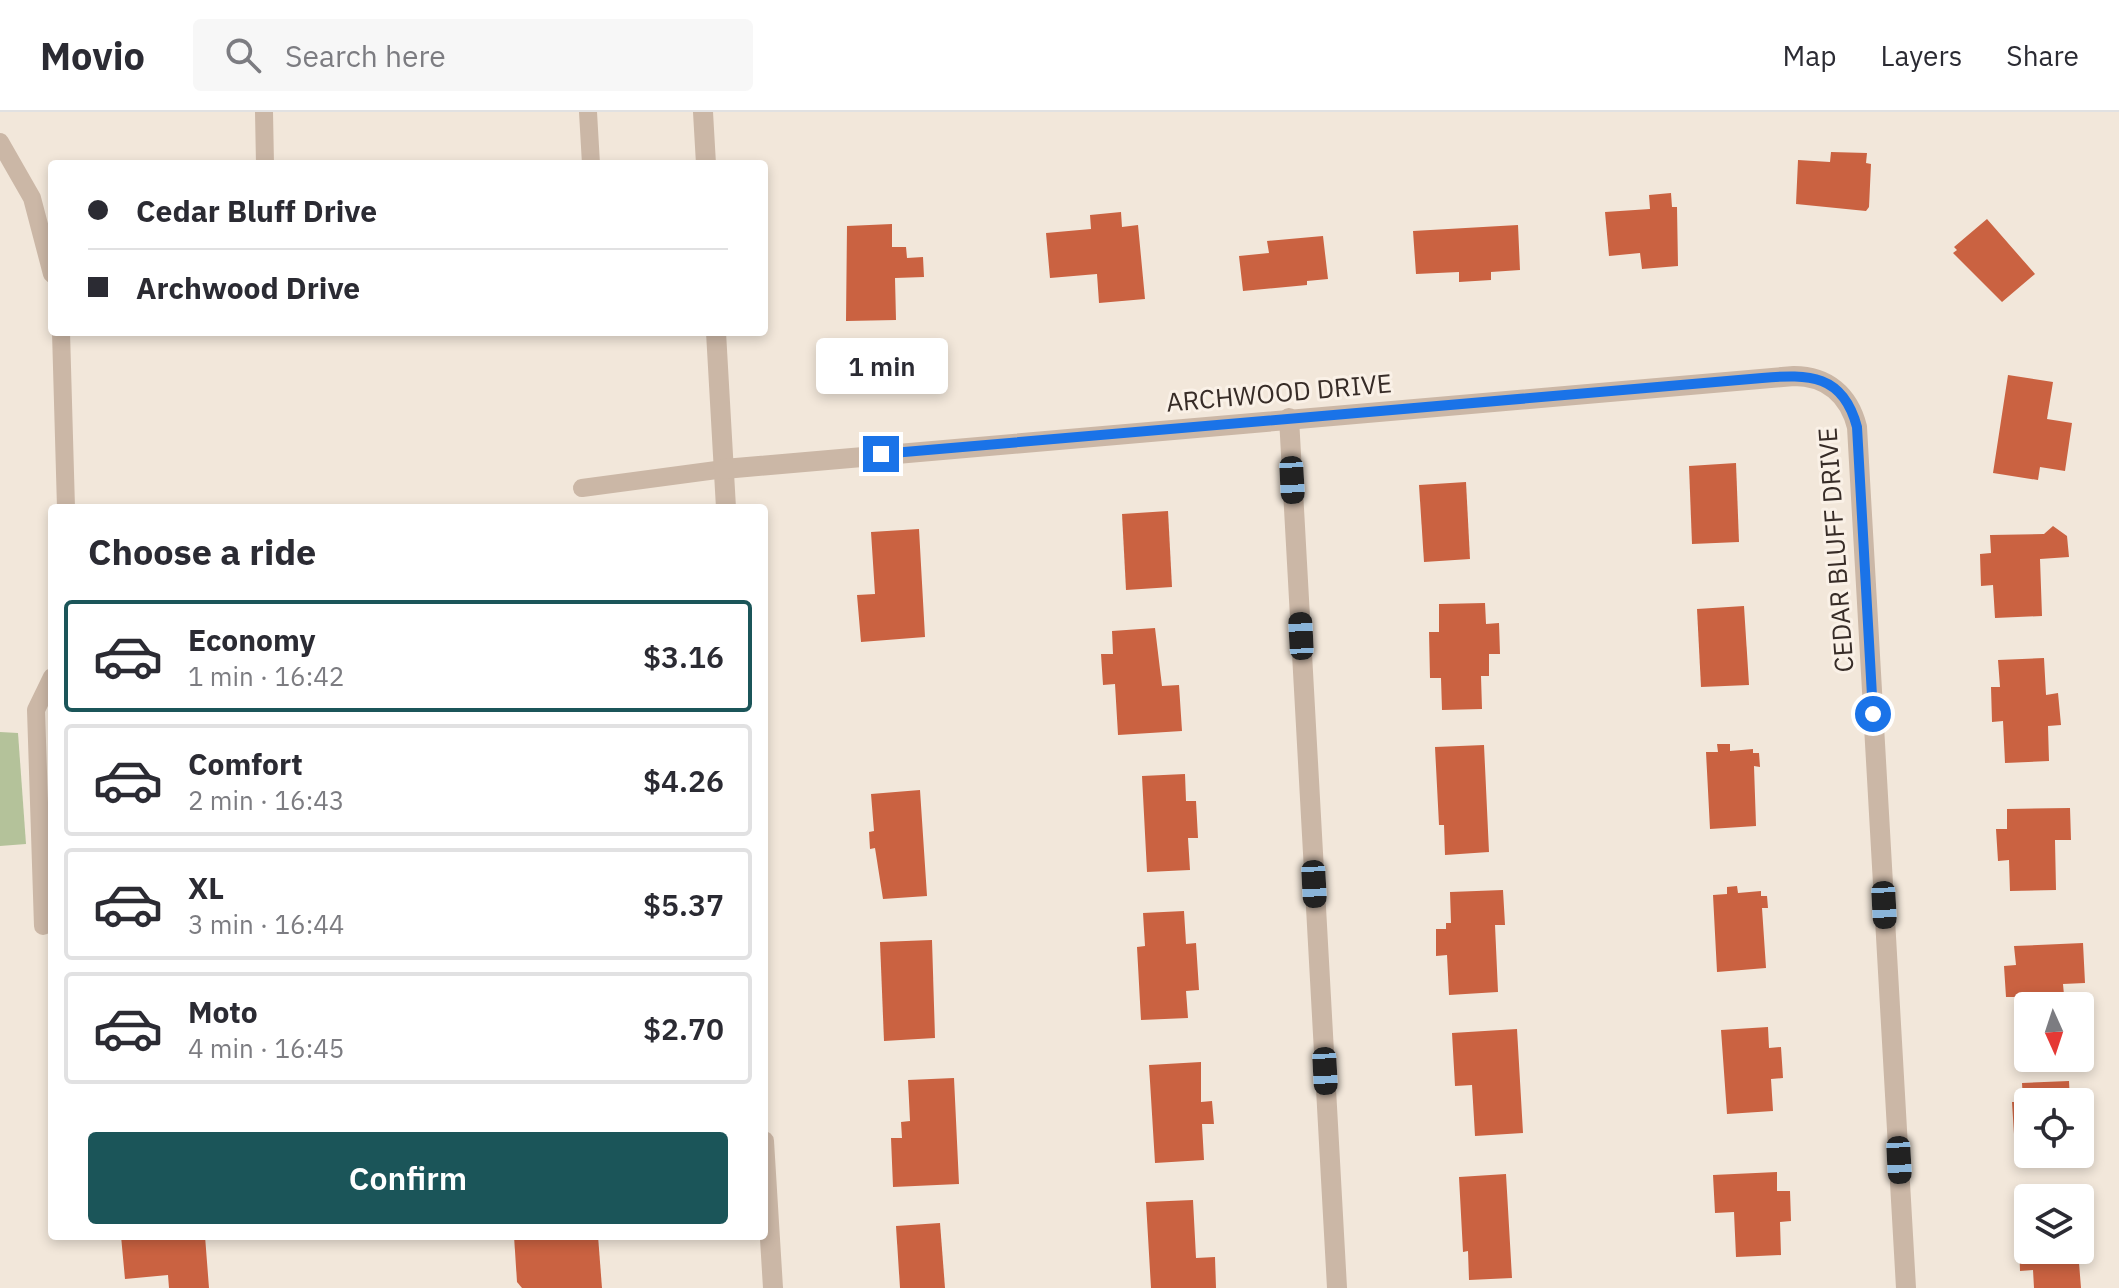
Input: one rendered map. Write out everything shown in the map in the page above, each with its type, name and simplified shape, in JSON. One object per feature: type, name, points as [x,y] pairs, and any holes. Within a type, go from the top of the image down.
[{"type":"street","points":[[703,112],[706,160]]},
{"type":"street","points":[[716,336],[726,504]]},
{"type":"street","name":"ARCHWOOD DRIVE","points":[[724,469],[1794,376],[1816,377],[1835,389]]},
{"type":"street","name":"CEDAR BLUFF DRIVE","points":[[1835,389],[1852,410],[1857,427],[1906,1288]]},
{"type":"street","points":[[1289,418],[1337,1288]]},
{"type":"street","points":[[768,1206],[773,1288]]},
{"type":"lane","points":[[264,112],[265,160]]},
{"type":"lane","points":[[588,112],[591,160]]},
{"type":"lane","points":[[0,142],[32,198],[48,259]]},
{"type":"lane","points":[[61,336],[66,504]]},
{"type":"lane","points":[[582,488],[724,469]]},
{"type":"lane","points":[[43,926],[36,710],[48,685]]},
{"type":"green space","points":[[0,732],[18,733],[26,844],[0,846]]},
{"type":"building","points":[[1831,152],[1867,153],[1866,163],[1871,164],[1869,207],[1866,211],[1796,204],[1798,160],[1830,162]]},
{"type":"building","points":[[1671,193],[1672,207],[1677,207],[1678,266],[1642,269],[1640,253],[1609,256],[1605,212],[1650,209],[1649,195]]},
{"type":"building","points":[[1121,212],[1122,227],[1138,225],[1145,299],[1099,303],[1097,274],[1050,278],[1046,233],[1091,229],[1090,215]]},
{"type":"building","points":[[1987,219],[2035,274],[2002,302],[1953,253],[1957,250],[1954,247]]},
{"type":"building","points":[[892,224],[892,247],[906,247],[907,258],[923,257],[924,277],[895,278],[896,320],[846,321],[847,226]]},
{"type":"building","points":[[1518,225],[1520,270],[1491,272],[1491,280],[1459,282],[1459,272],[1416,274],[1413,231]]},
{"type":"building","points":[[1323,236],[1328,279],[1307,281],[1307,285],[1243,291],[1239,256],[1269,253],[1267,241]]},
{"type":"building","points":[[2008,375],[2053,382],[2047,419],[2072,423],[2065,471],[2040,467],[2038,480],[1993,473]]},
{"type":"building","points":[[1736,463],[1739,542],[1692,544],[1689,466]]},
{"type":"building","points":[[1466,482],[1470,559],[1424,562],[1419,485]]},
{"type":"building","points":[[1168,511],[1172,587],[1126,590],[1122,514]]},
{"type":"building","points":[[2053,526],[2067,536],[2069,557],[2040,559],[2042,616],[1995,618],[1993,585],[1981,586],[1980,554],[1991,553],[1990,535],[2044,534]]},
{"type":"building","points":[[919,529],[925,637],[861,642],[857,595],[875,594],[871,532]]},
{"type":"building","points":[[1485,603],[1486,624],[1499,623],[1500,654],[1489,654],[1489,676],[1481,676],[1482,709],[1442,710],[1441,678],[1430,678],[1429,632],[1439,632],[1439,604]]},
{"type":"building","points":[[1744,606],[1749,685],[1701,687],[1697,609]]},
{"type":"building","points":[[1155,628],[1162,686],[1179,685],[1182,731],[1118,735],[1115,684],[1103,685],[1101,654],[1113,654],[1112,631]]},
{"type":"building","points":[[2044,658],[2046,695],[2058,693],[2061,725],[2048,726],[2049,761],[2005,763],[2003,721],[1992,722],[1991,687],[2000,687],[1998,660]]},
{"type":"building","points":[[1717,744],[1730,744],[1730,751],[1753,749],[1753,753],[1759,753],[1760,767],[1754,766],[1756,826],[1710,829],[1706,752],[1718,752]]},
{"type":"building","points":[[1484,745],[1489,852],[1445,855],[1444,825],[1439,825],[1435,747]]},
{"type":"building","points":[[1185,774],[1186,801],[1196,801],[1198,838],[1188,838],[1190,870],[1147,872],[1142,776]]},
{"type":"building","points":[[920,790],[927,896],[883,899],[875,848],[870,849],[869,832],[874,831],[871,794]]},
{"type":"building","points":[[2070,808],[2071,840],[2055,840],[2056,890],[2010,891],[2009,860],[1998,861],[1996,829],[2007,829],[2007,809]]},
{"type":"building","points":[[1737,886],[1738,893],[1761,891],[1761,896],[1767,896],[1768,908],[1762,908],[1766,968],[1717,972],[1713,895],[1727,894],[1727,887]]},
{"type":"building","points":[[1503,890],[1505,925],[1495,925],[1498,992],[1449,995],[1447,955],[1436,956],[1436,929],[1446,929],[1446,923],[1451,923],[1450,892]]},
{"type":"building","points":[[1184,911],[1186,944],[1196,943],[1199,990],[1186,991],[1188,1018],[1141,1020],[1137,947],[1145,946],[1143,913]]},
{"type":"building","points":[[932,940],[935,1038],[884,1041],[880,942]]},
{"type":"building","points":[[2083,943],[2085,983],[2063,984],[2064,992],[2014,992],[2014,997],[2006,997],[2004,966],[2016,965],[2014,946]]},
{"type":"building","points":[[1768,1027],[1769,1048],[1781,1047],[1783,1078],[1771,1079],[1773,1111],[1727,1114],[1721,1030]]},
{"type":"building","points":[[1517,1029],[1523,1133],[1475,1136],[1472,1085],[1455,1086],[1452,1033]]},
{"type":"building","points":[[1201,1062],[1201,1102],[1212,1101],[1214,1124],[1202,1124],[1204,1160],[1155,1163],[1149,1065]]},
{"type":"building","points":[[954,1078],[959,1184],[893,1187],[891,1138],[902,1138],[901,1122],[910,1121],[908,1080]]},
{"type":"building","points":[[2069,1081],[2069,1088],[2022,1088],[2022,1083]]},
{"type":"building","points":[[1777,1172],[1777,1191],[1790,1191],[1791,1221],[1780,1222],[1781,1255],[1736,1257],[1734,1212],[1715,1213],[1713,1175]]},
{"type":"building","points":[[1506,1174],[1512,1278],[1469,1280],[1468,1251],[1463,1252],[1459,1177]]},
{"type":"building","points":[[1193,1200],[1196,1258],[1215,1257],[1216,1288],[1151,1288],[1146,1202]]},
{"type":"building","points":[[940,1223],[945,1288],[900,1288],[896,1226]]},
{"type":"building","points":[[121,1240],[205,1240],[209,1288],[169,1288],[168,1275],[125,1279]]},
{"type":"building","points":[[514,1240],[598,1240],[602,1288],[522,1288],[517,1282]]},
{"type":"building","points":[[2020,1264],[2079,1264],[2081,1288],[2034,1288],[2033,1270],[2020,1271]]},
{"type":"route","points":[[881,454],[1762,378],[1816,377],[1845,398],[1857,427],[1873,714]]}]
